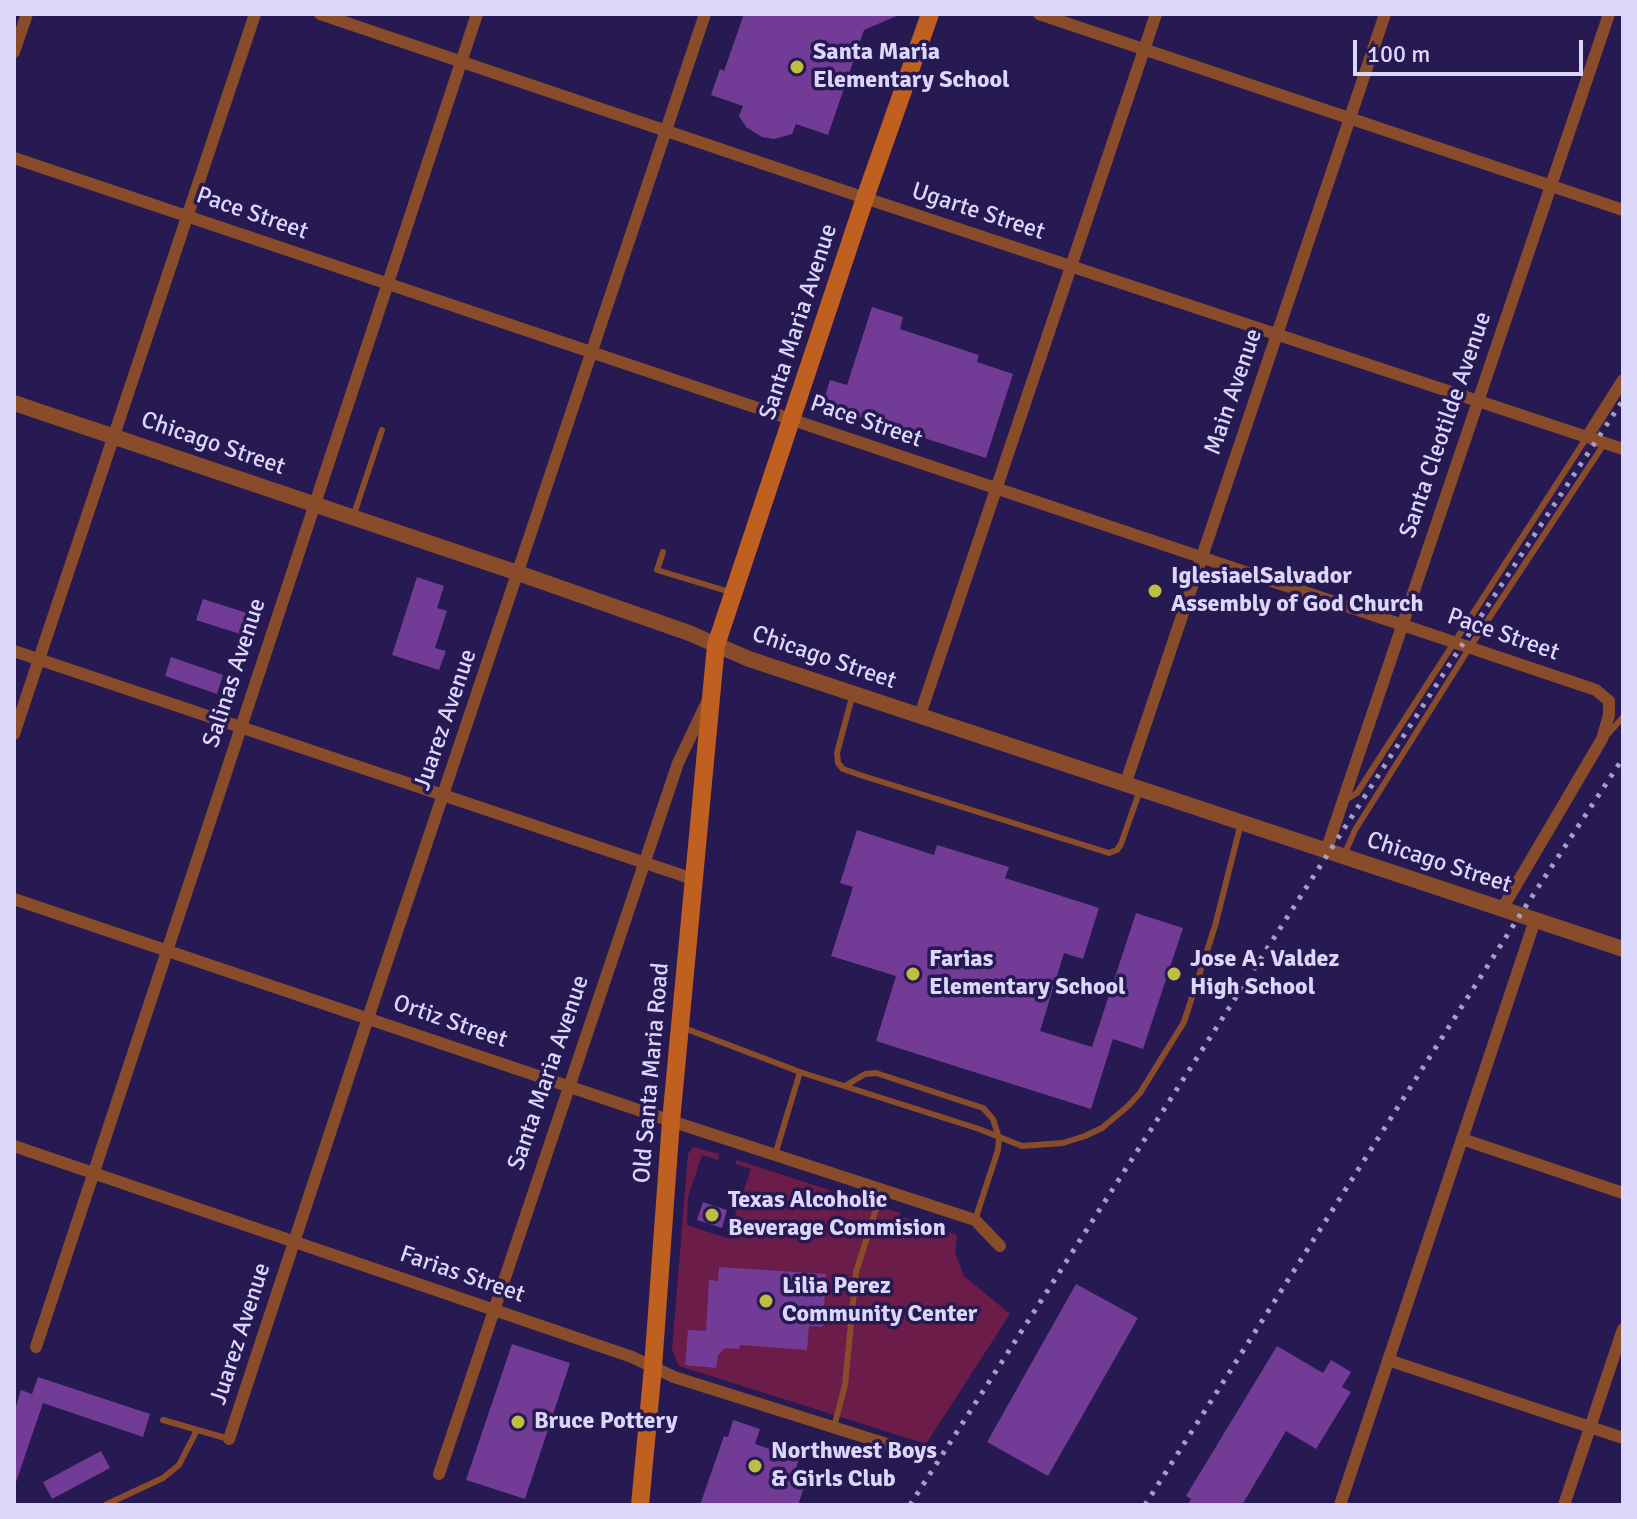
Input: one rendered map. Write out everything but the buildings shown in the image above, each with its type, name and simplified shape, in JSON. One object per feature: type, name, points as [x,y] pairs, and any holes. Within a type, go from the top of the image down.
[{"type":"main road","name":"Santa Maria Avenue","points":[[716,645],[865,198],[930,14]]},
{"type":"main road","name":"Old Santa Maria Road","points":[[640,1505],[679,1027],[716,645]]},
{"type":"street","points":[[14,52],[27,14]]},
{"type":"street","points":[[14,734],[255,14]]},
{"type":"street","name":"Ugarte Street","points":[[320,14],[1623,449]]},
{"type":"street","name":"Salinas Avenue","points":[[36,1347],[477,14]]},
{"type":"street","name":"Juarez Avenue","points":[[229,1439],[705,14]]},
{"type":"street","points":[[1039,14],[1623,210]]},
{"type":"street","points":[[920,715],[1156,14]]},
{"type":"street","name":"Main Avenue","points":[[1133,787],[1202,557],[1385,14]]},
{"type":"street","name":"Santa Cleotilde Avenue","points":[[1326,851],[1609,14]]},
{"type":"street","name":"Pace Street","points":[[14,158],[1596,690],[1609,701],[1609,715],[1602,739]]},
{"type":"street","points":[[1587,437],[1623,380]]},
{"type":"street","name":"Chicago Street","points":[[14,403],[518,573],[749,659],[1623,949]]},
{"type":"street","points":[[14,651],[693,879]]},
{"type":"street","name":"Santa Maria Avenue","points":[[439,1474],[678,763],[712,692]]},
{"type":"street","points":[[1502,909],[1602,739]]},
{"type":"street","name":"Ortiz Street","points":[[14,899],[671,1121],[975,1220],[1000,1246]]},
{"type":"street","points":[[1340,1505],[1535,920]]},
{"type":"street","points":[[1462,1139],[1623,1193]]},
{"type":"street","name":"Farias Street","points":[[14,1146],[495,1309],[632,1357],[674,1377],[896,1447]]},
{"type":"street","points":[[1564,1505],[1623,1329]]},
{"type":"street","points":[[1388,1360],[1623,1438]]},
{"type":"lane","points":[[353,517],[382,430]]},
{"type":"lane","points":[[1342,804],[1357,793],[1587,437]]},
{"type":"lane","points":[[1343,856],[1355,830],[1470,647],[1604,443]]},
{"type":"lane","points":[[663,552],[657,570],[734,593]]},
{"type":"lane","points":[[853,694],[837,753],[838,763],[843,769],[860,775],[1109,853],[1121,844],[1133,787]]},
{"type":"lane","points":[[1602,739],[1623,717]]},
{"type":"lane","points":[[679,1027],[800,1072],[979,1129],[1022,1146],[1063,1143],[1102,1128],[1140,1093],[1184,1022],[1215,926],[1241,823]]},
{"type":"lane","points":[[775,1155],[800,1072]]},
{"type":"lane","points":[[845,1086],[865,1074],[876,1073],[983,1108],[993,1119],[999,1138],[975,1220]]},
{"type":"lane","points":[[834,1427],[845,1385],[856,1272],[882,1190]]},
{"type":"lane","points":[[163,1420],[229,1439]]},
{"type":"lane","points":[[105,1505],[179,1465],[197,1430]]},
{"type":"shaded area","points":[[693,1147],[719,1154],[718,1160],[702,1155],[688,1197],[687,1225],[727,1238],[751,1169],[735,1164],[737,1160],[900,1213],[900,1216],[957,1235],[955,1252],[964,1276],[1010,1314],[926,1444],[679,1366],[672,1350],[688,1154]]},
{"type":"railway","points":[[910,1505],[1462,645],[1623,400]]},
{"type":"railway","points":[[1145,1505],[1623,758]]},
{"type":"place","name":"Santa Maria Elementary School","points":[[797,67]]},
{"type":"place","name":"IglesiaelSalvador Assembly of God Church","points":[[1155,591]]},
{"type":"place","name":"Farias Elementary School","points":[[913,974]]},
{"type":"place","name":"Jose A. Valdez High School","points":[[1174,974]]},
{"type":"place","name":"Texas Alcoholic Beverage Commision","points":[[712,1215]]},
{"type":"place","name":"Lilia Perez Community Center","points":[[766,1301]]},
{"type":"place","name":"Bruce Pottery","points":[[518,1422]]},
{"type":"place","name":"Northwest Boys & Girls Club","points":[[755,1466]]}]
